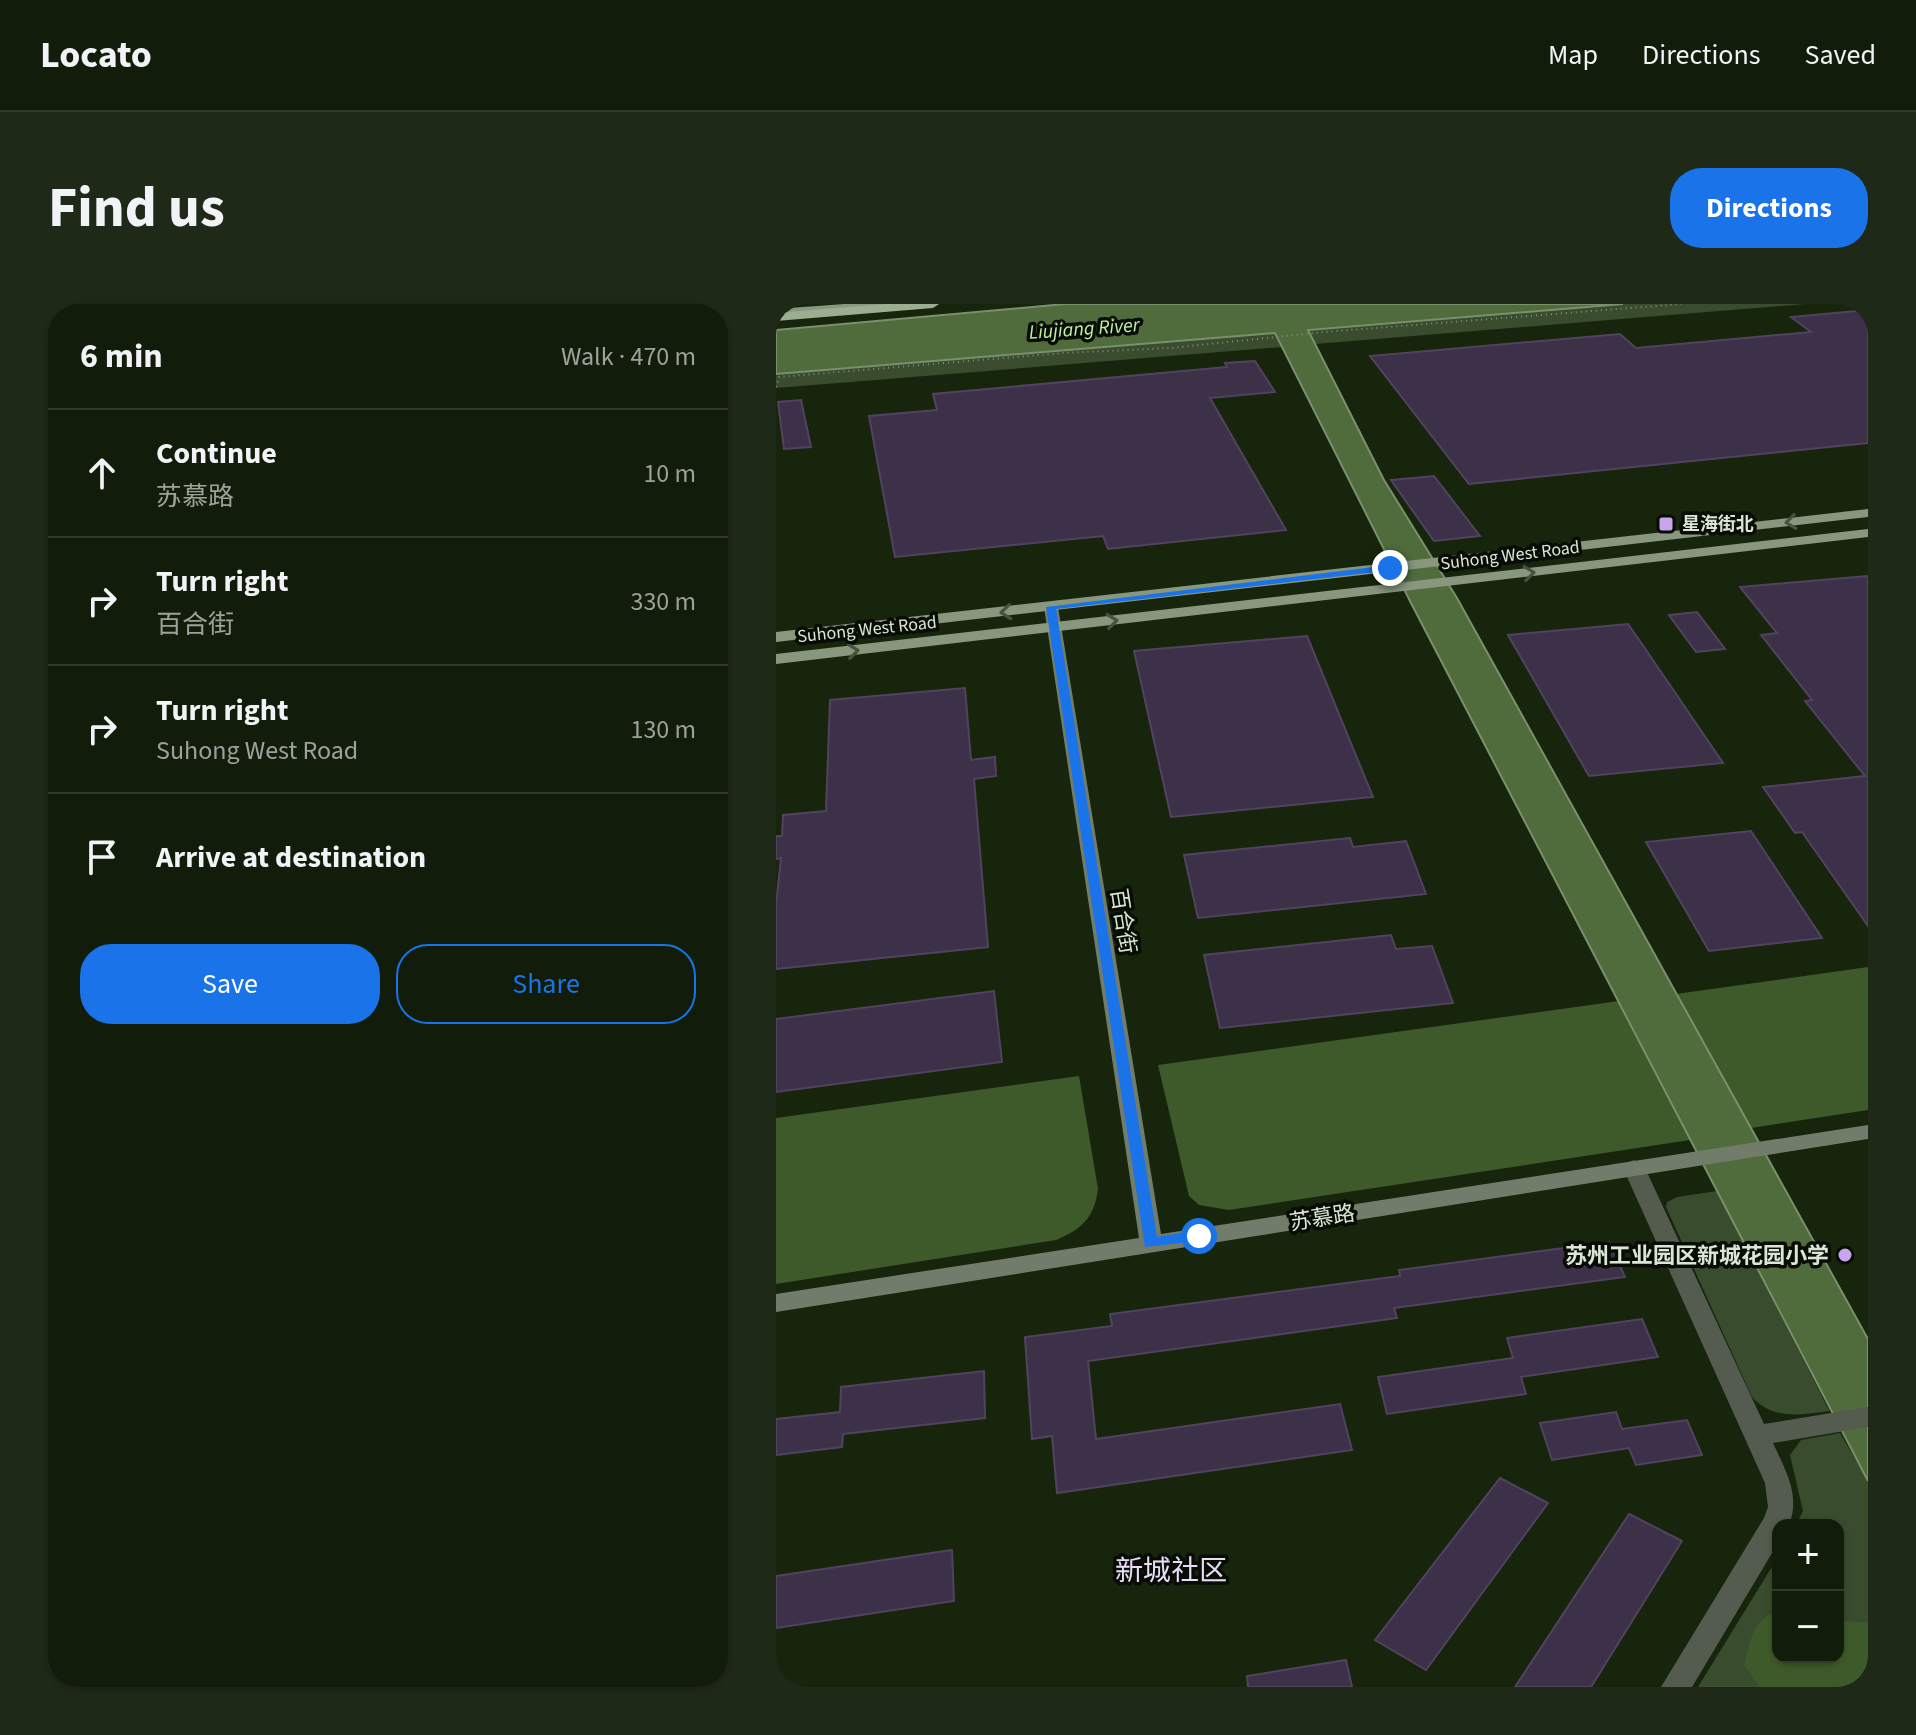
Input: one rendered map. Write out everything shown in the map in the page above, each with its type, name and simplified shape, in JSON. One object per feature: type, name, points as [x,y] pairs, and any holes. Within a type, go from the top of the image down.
[{"type":"highway","points":[[776,312],[829,304]]},
{"type":"highway","points":[[776,312],[933,304]]},
{"type":"main road","points":[[776,312],[890,304]]},
{"type":"main road","name":"Suhong West Road","points":[[776,637],[1868,513]]},
{"type":"main road","name":"Suhong West Road","points":[[776,659],[1868,533]]},
{"type":"street","name":"百合街","points":[[1051,607],[1151,1243]]},
{"type":"street","name":"苏慕路","points":[[776,1303],[1868,1132]]},
{"type":"street","points":[[1634,1168],[1757,1435],[1781,1497],[1777,1521],[1676,1687]]},
{"type":"street","points":[[1757,1435],[1868,1417]]},
{"type":"path","points":[[777,387],[779,377],[1063,353],[1170,348],[1324,332],[1681,304]]},
{"type":"shaded area","points":[[1623,304],[1805,304],[1315,344],[1308,330]]},
{"type":"shaded area","points":[[1275,332],[1282,347],[776,388],[776,374]]},
{"type":"shaded area","points":[[1868,967],[1868,1110],[1751,1128],[1676,994]]},
{"type":"shaded area","points":[[1619,1001],[1690,1140],[1229,1210],[1199,1205],[1189,1196],[1158,1065]]},
{"type":"shaded area","points":[[1079,1076],[1098,1189],[1090,1215],[1073,1231],[1056,1240],[776,1284],[776,1118]]},
{"type":"shaded area","points":[[1717,1191],[1829,1411],[1778,1413],[1752,1397],[1666,1207],[1667,1202],[1677,1197]]},
{"type":"shaded area","points":[[1840,1433],[1868,1481],[1868,1687],[1698,1687],[1772,1567],[1772,1663],[1844,1663],[1844,1519],[1799,1519],[1803,1511],[1790,1455],[1801,1440]]},
{"type":"shaded area","points":[[1770,1614],[1772,1663],[1844,1663],[1844,1621],[1868,1622],[1868,1687],[1760,1687],[1744,1665],[1758,1625]]},
{"type":"water","name":"Liujiang River","points":[[1065,304],[1623,304],[1308,330],[1384,480],[1457,598],[1868,1339],[1868,1481],[1412,605],[1275,333],[776,374],[776,330]]},
{"type":"building","points":[[1868,310],[1868,443],[1469,484],[1370,356],[1620,334],[1636,348],[1811,332],[1791,317]]},
{"type":"building","points":[[1255,361],[1275,392],[1210,398],[1286,530],[1108,549],[1103,536],[895,557],[869,416],[937,410],[933,394],[1227,367],[1225,363]]},
{"type":"building","points":[[801,400],[811,447],[784,449],[778,402]]},
{"type":"building","points":[[1434,476],[1480,536],[1434,541],[1391,480]]},
{"type":"building","points":[[1868,576],[1868,926],[1802,832],[1795,833],[1763,787],[1865,776],[1805,701],[1812,700],[1761,635],[1777,633],[1740,587]]},
{"type":"building","points":[[1697,612],[1725,649],[1696,652],[1669,615]]},
{"type":"building","points":[[1628,624],[1723,763],[1589,776],[1508,635]]},
{"type":"building","points":[[1307,636],[1373,797],[1171,817],[1134,651]]},
{"type":"building","points":[[965,688],[971,760],[995,757],[996,776],[974,779],[988,947],[776,969],[776,905],[781,858],[776,859],[776,836],[782,836],[783,815],[826,811],[830,700]]},
{"type":"building","points":[[1751,831],[1822,938],[1709,951],[1646,842]]},
{"type":"building","points":[[1350,838],[1353,847],[1406,841],[1426,894],[1198,918],[1184,855]]},
{"type":"building","points":[[1391,935],[1396,949],[1432,946],[1453,1003],[1220,1028],[1204,955]]},
{"type":"building","points":[[994,991],[1002,1062],[776,1092],[776,1019]]},
{"type":"building","points":[[1609,1242],[1625,1277],[1394,1308],[1397,1318],[1088,1361],[1096,1439],[1340,1404],[1352,1450],[1057,1493],[1052,1436],[1032,1439],[1025,1337],[1112,1326],[1110,1314],[1400,1276],[1399,1270]]},
{"type":"building","points":[[1642,1319],[1658,1357],[1521,1377],[1526,1394],[1387,1414],[1378,1377],[1513,1358],[1507,1338]]},
{"type":"building","points":[[984,1371],[985,1418],[843,1434],[842,1447],[776,1455],[776,1419],[840,1412],[841,1387]]},
{"type":"building","points":[[1616,1412],[1622,1429],[1687,1420],[1702,1455],[1636,1465],[1629,1448],[1552,1460],[1540,1423]]},
{"type":"building","points":[[1500,1478],[1548,1503],[1426,1670],[1375,1640]]},
{"type":"building","points":[[1629,1514],[1682,1541],[1591,1687],[1515,1687]]},
{"type":"building","points":[[952,1550],[954,1601],[776,1628],[776,1576]]},
{"type":"building","points":[[1346,1660],[1352,1687],[1248,1687],[1247,1676]]},
{"type":"place","name":"星海街北","points":[[1666,524]]},
{"type":"place","name":"苏州工业园区新城花园小学","points":[[1845,1255]]},
{"type":"district","name":"新城社区","points":[[1171,1570]]},
{"type":"route","points":[[1199,1236],[1151,1243],[1051,607],[1390,568]]}]
